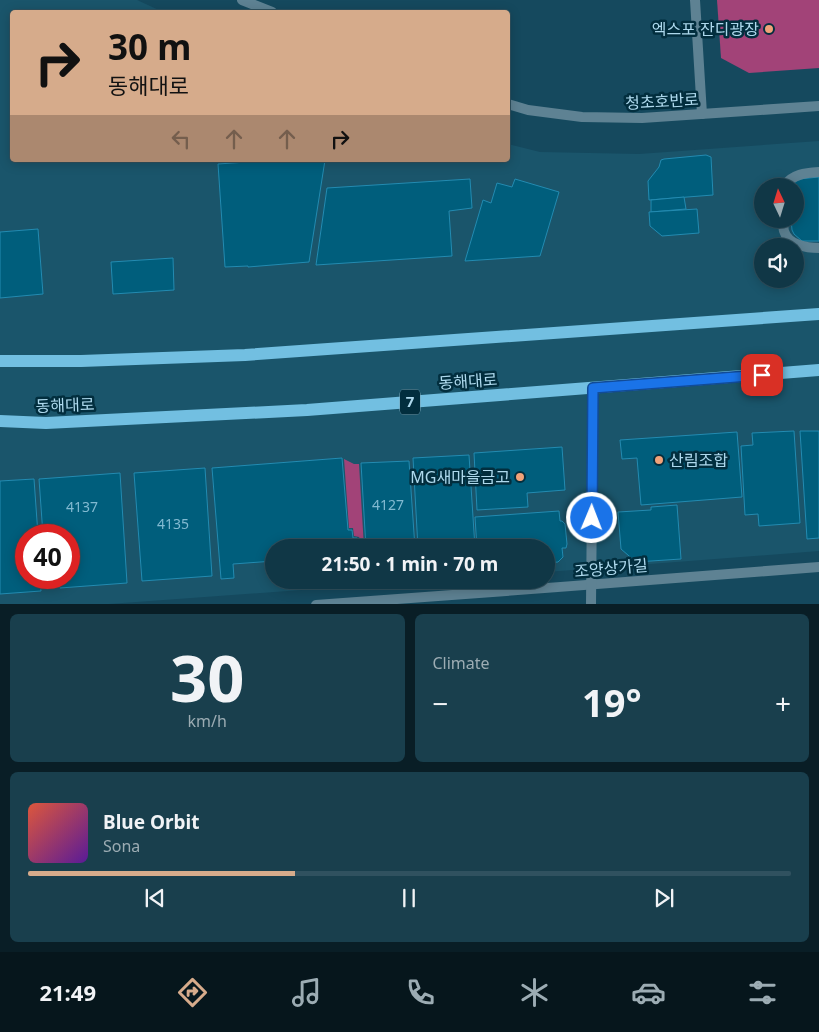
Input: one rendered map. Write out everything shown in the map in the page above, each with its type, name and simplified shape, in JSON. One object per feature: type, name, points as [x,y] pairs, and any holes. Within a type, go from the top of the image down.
[{"type":"main road","points":[[0,361],[81,361],[244,355],[819,314]]},
{"type":"main road","name":"동해대로","points":[[0,422],[46,423],[307,410],[819,370]]},
{"type":"street","points":[[242,0],[267,10]]},
{"type":"street","points":[[695,0],[702,114]]},
{"type":"street","name":"청초호반로","points":[[510,105],[528,110],[582,117],[642,118],[819,106]]},
{"type":"street","points":[[792,178],[800,174],[819,172]]},
{"type":"street","points":[[784,228],[784,232],[790,240],[795,243],[805,248],[819,248]]},
{"type":"street","points":[[591,604],[593,388]]},
{"type":"street","name":"조양상가길","points":[[316,604],[819,567]]},
{"type":"shaded area","points":[[0,0],[137,0],[159,10],[10,10],[10,162],[510,162],[510,144],[540,152],[639,154],[819,141],[819,551],[555,571],[555,539],[265,539],[265,589],[314,589],[109,604],[0,604]]},
{"type":"shaded area","name":"엑스포 잔디광장","points":[[717,0],[819,0],[819,68],[749,73],[721,58]]},
{"type":"shaded area","points":[[344,459],[354,464],[359,464],[364,539],[354,536],[353,528],[349,528]]},
{"type":"building","points":[[706,155],[711,157],[713,195],[649,200],[648,181],[659,167],[661,160]]},
{"type":"building","points":[[325,162],[309,262],[225,267],[218,164]]},
{"type":"building","points":[[819,177],[819,241],[804,241],[804,238],[799,238],[792,230],[792,228],[804,228],[804,178]]},
{"type":"building","points":[[470,179],[472,208],[449,211],[452,256],[316,265],[327,188]]},
{"type":"building","points":[[515,179],[559,192],[540,256],[465,261],[483,200],[491,203],[497,183],[512,187]]},
{"type":"building","points":[[684,197],[686,209],[651,212],[651,200]]},
{"type":"building","points":[[697,209],[699,233],[662,236],[650,226],[649,212]]},
{"type":"building","points":[[38,229],[43,294],[0,298],[0,232]]},
{"type":"building","points":[[173,258],[174,290],[113,294],[111,262]]},
{"type":"building","points":[[794,431],[800,523],[759,526],[758,514],[745,515],[741,446],[753,445],[752,433]]},
{"type":"building","points":[[800,431],[819,431],[819,538],[807,539]]},
{"type":"building","points":[[737,432],[742,497],[641,505],[637,458],[622,459],[620,440]]},
{"type":"building","points":[[562,447],[565,490],[527,493],[528,507],[477,510],[474,453]]},
{"type":"building","points":[[469,455],[474,539],[418,539],[413,458]]},
{"type":"building","points":[[342,458],[348,530],[352,530],[353,538],[357,539],[265,539],[265,562],[233,564],[234,578],[221,579],[212,468]]},
{"type":"building","points":[[409,461],[414,539],[365,539],[361,463]]},
{"type":"building","points":[[205,468],[212,576],[142,581],[134,473]]},
{"type":"building","points":[[120,473],[127,583],[80,587],[80,524],[42,524],[39,479]]},
{"type":"building","points":[[34,479],[37,524],[15,524],[15,589],[41,589],[41,591],[0,594],[0,481]]},
{"type":"building","points":[[677,505],[681,559],[636,562],[621,549],[618,512],[651,510],[651,507]]},
{"type":"building","points":[[559,511],[560,521],[565,524],[567,544],[566,548],[562,548],[563,557],[555,562],[555,539],[476,539],[475,517]]},
{"type":"place","name":"엑스포 잔디광장","points":[[769,29]]},
{"type":"place","name":"산림조합","points":[[659,460]]},
{"type":"place","name":"MG새마을금고","points":[[520,477]]},
{"type":"route","points":[[592,518],[593,388],[762,375]]}]
